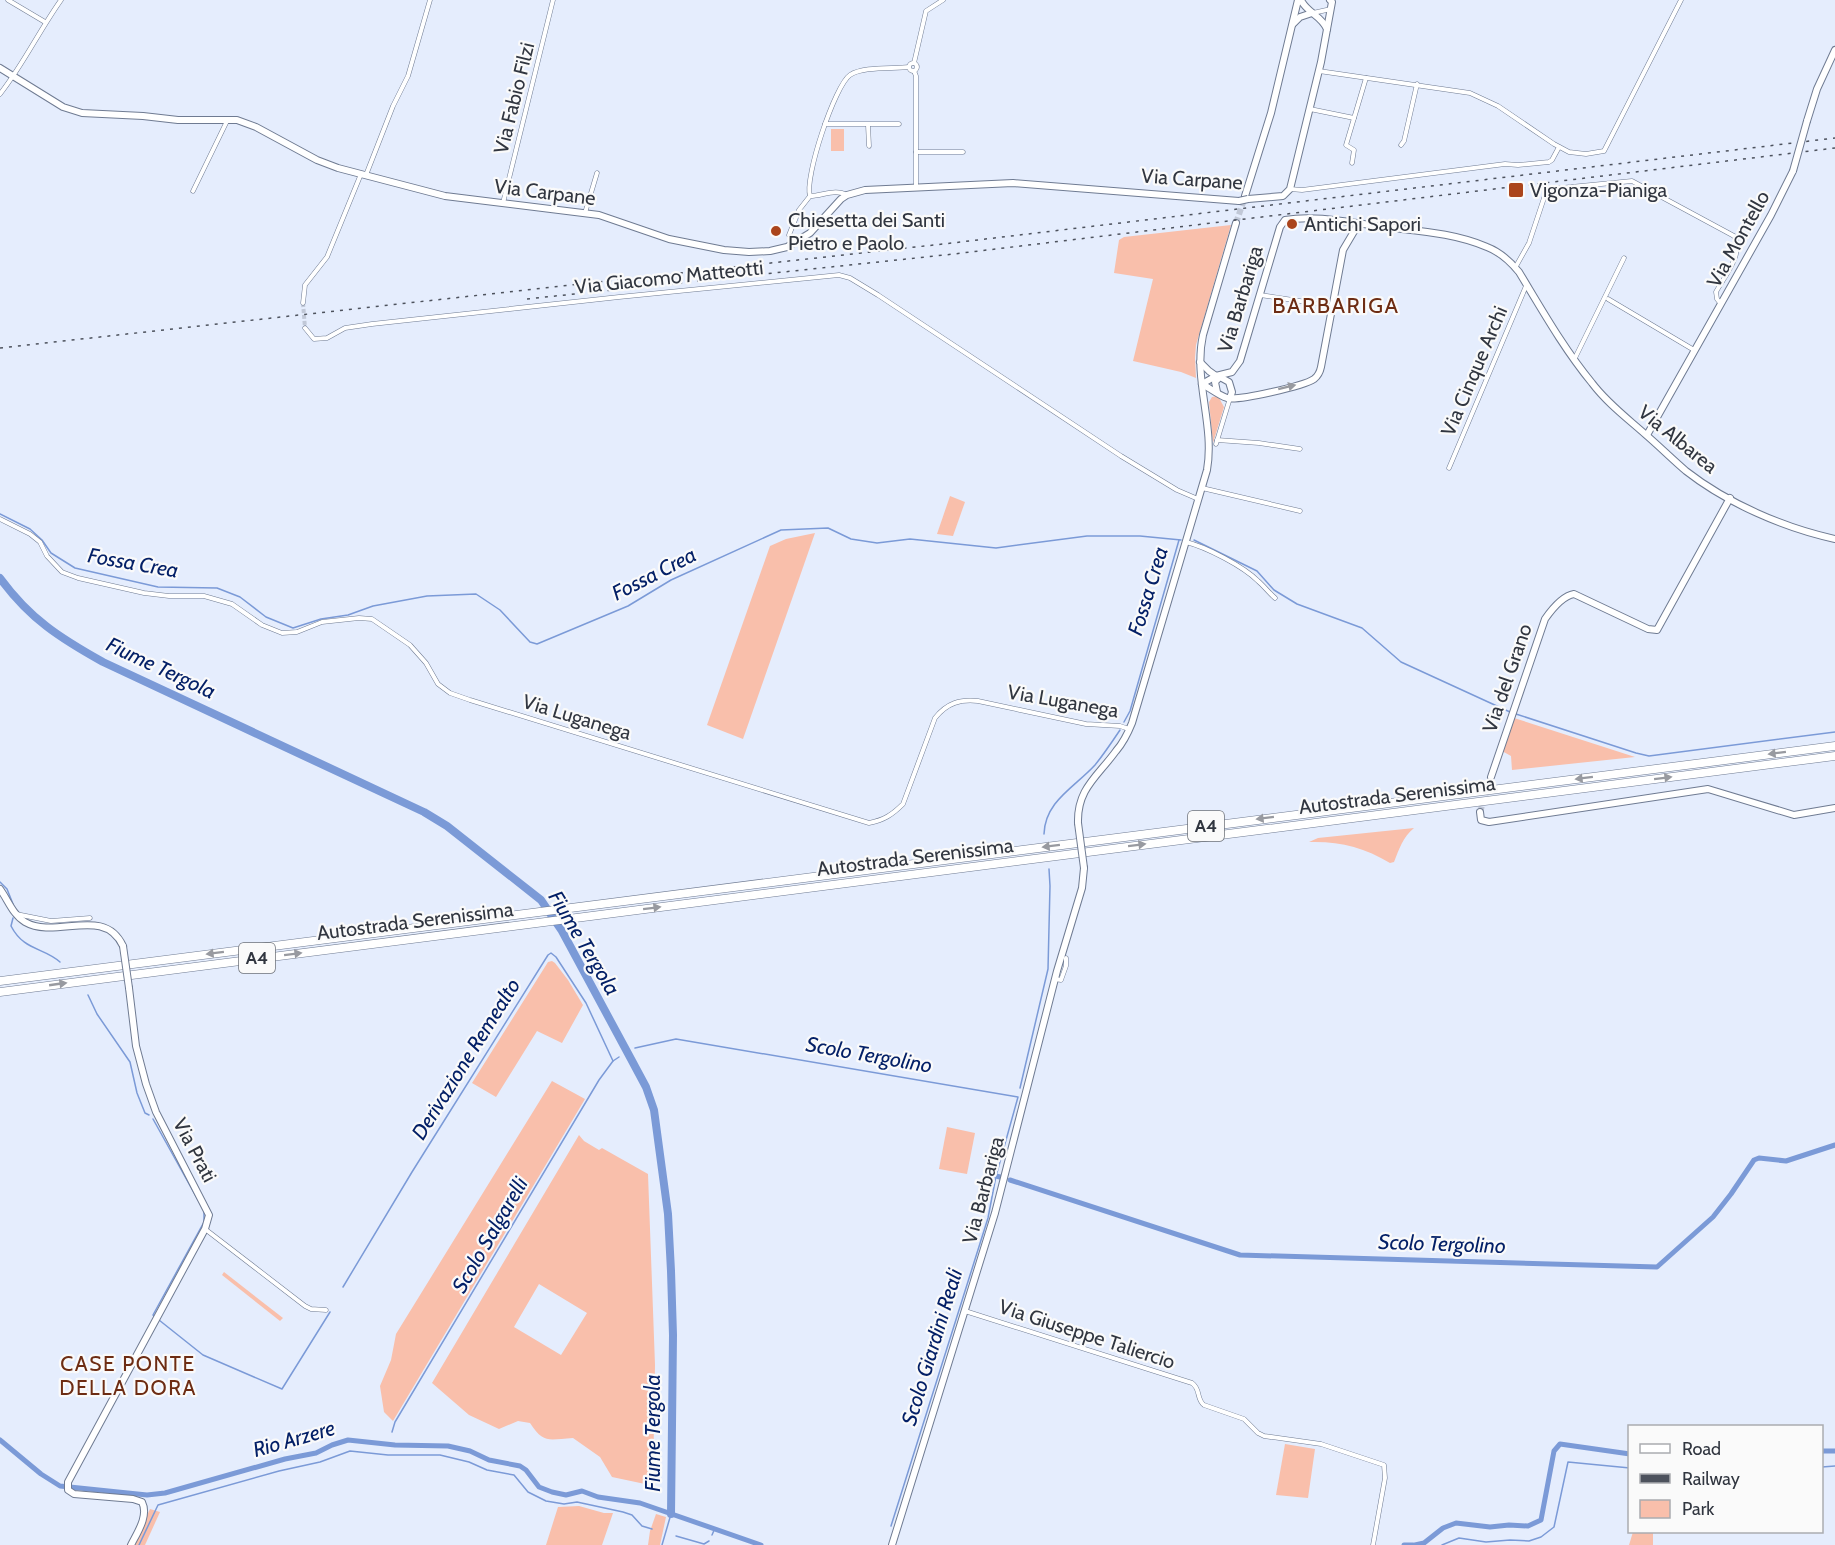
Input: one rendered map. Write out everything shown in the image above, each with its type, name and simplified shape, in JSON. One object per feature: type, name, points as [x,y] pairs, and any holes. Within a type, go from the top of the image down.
[{"type":"highway","name":"Autostrada Serenissima","points":[[0,981],[1835,746]]},
{"type":"highway","name":"Autostrada Serenissima","points":[[0,992],[1835,756]]},
{"type":"street","points":[[8,0],[45,22]]},
{"type":"street","points":[[0,94],[14,76],[45,22],[61,0]]},
{"type":"street","points":[[303,303],[305,285],[327,257],[408,76],[430,0]]},
{"type":"street","name":"Via Fabio Filzi","points":[[503,203],[553,0]]},
{"type":"street","points":[[914,71],[917,68],[914,63],[926,11],[943,0]]},
{"type":"street","points":[[1299,0],[1304,8],[1324,22],[1327,29]]},
{"type":"street","points":[[1245,199],[1271,113],[1299,0]]},
{"type":"street","points":[[1319,71],[1459,90],[1498,105],[1559,147],[1577,154],[1604,151],[1681,0]]},
{"type":"street","points":[[1293,24],[1300,17],[1331,3]]},
{"type":"street","points":[[1290,189],[1319,71],[1331,3]]},
{"type":"street","name":"Via Montello","points":[[1647,435],[1776,206],[1793,171],[1816,89],[1835,50]]},
{"type":"street","points":[[789,236],[799,210],[810,196],[808,183],[810,172],[825,124],[848,76],[864,70],[909,67],[914,63]]},
{"type":"street","points":[[909,67],[916,76],[916,188]]},
{"type":"street","name":"Via Carpane","points":[[0,68],[63,107],[82,113],[178,120],[228,119],[256,127],[317,160],[338,168],[445,196],[585,213],[615,219],[677,241],[732,251],[770,251],[787,247],[810,233],[832,206],[847,195],[865,190],[1031,183],[1245,199],[1283,196],[1290,189],[1302,190],[1504,164],[1548,162],[1559,147]]},
{"type":"street","points":[[1352,163],[1354,150],[1346,146],[1366,78]]},
{"type":"street","points":[[1401,146],[1417,84]]},
{"type":"street","points":[[1310,109],[1354,118]]},
{"type":"street","points":[[193,191],[228,119]]},
{"type":"street","points":[[825,124],[899,124]]},
{"type":"street","points":[[868,125],[868,146]]},
{"type":"street","points":[[916,152],[963,152]]},
{"type":"street","points":[[585,213],[597,173]]},
{"type":"street","points":[[1515,268],[1528,243],[1545,195],[1550,189],[1632,181],[1734,236],[1738,241],[1737,250],[1716,292],[1720,304]]},
{"type":"street","name":"Via Carpane","points":[[810,196],[837,192],[844,192],[847,195]]},
{"type":"street","name":"Via Albarea","points":[[1282,222],[1314,218],[1438,233],[1475,242],[1499,252],[1515,268],[1574,360],[1602,395],[1686,470],[1730,498],[1767,517],[1801,530],[1835,539]]},
{"type":"street","name":"Via Barbariga","points":[[1202,384],[1232,372],[1240,361],[1282,222]]},
{"type":"street","name":"Via Barbariga","points":[[892,1545],[995,1213],[1055,979],[1082,888],[1083,868],[1078,806],[1084,791],[1117,751],[1129,729],[1202,488],[1209,457],[1200,361],[1203,335],[1236,223]]},
{"type":"street","points":[[1202,384],[1230,398],[1244,398],[1311,381],[1317,376],[1321,367],[1343,250],[1359,223]]},
{"type":"street","points":[[1574,360],[1624,258]]},
{"type":"street","name":"Via Giacomo Matteotti","points":[[305,328],[310,336],[318,340],[327,338],[345,328],[372,324],[826,275],[843,276],[878,295],[1121,456],[1185,495],[1198,499]]},
{"type":"street","name":"Via Cinque Archi","points":[[1449,468],[1527,285]]},
{"type":"street","points":[[1260,295],[1326,305]]},
{"type":"street","points":[[1608,299],[1695,350]]},
{"type":"street","name":"Via Barbariga","points":[[1200,361],[1209,371],[1231,385],[1230,398]]},
{"type":"street","points":[[1218,376],[1215,382],[1218,393]]},
{"type":"street","points":[[1204,405],[1209,397],[1218,393]]},
{"type":"street","points":[[1230,398],[1216,442],[1258,443],[1300,449]]},
{"type":"street","points":[[1202,488],[1300,511]]},
{"type":"street","name":"Via del Grano","points":[[1491,777],[1545,619],[1554,608],[1566,597],[1574,594],[1641,626],[1657,630],[1730,498]]},
{"type":"street","name":"Via Luganega","points":[[0,519],[30,534],[40,542],[47,556],[62,572],[78,578],[144,593],[204,596],[232,604],[262,625],[282,633],[297,632],[322,622],[372,619],[410,645],[426,663],[438,684],[450,693],[869,823],[883,820],[903,804],[935,718],[945,707],[961,700],[978,701],[1086,724],[1120,726],[1129,729]]},
{"type":"street","points":[[1186,542],[1201,547],[1246,572],[1259,581],[1275,598]]},
{"type":"street","points":[[1480,812],[1481,820],[1489,822],[1708,789],[1794,815],[1835,808]]},
{"type":"street","points":[[0,889],[9,900],[15,914],[51,921],[90,918]]},
{"type":"street","name":"Via Prati","points":[[15,914],[27,924],[98,926],[109,928],[118,935],[123,946],[136,1047],[146,1084],[156,1112],[208,1211],[209,1219],[205,1229]]},
{"type":"street","name":"Via Barbariga","points":[[1055,979],[1061,980],[1066,958]]},
{"type":"street","points":[[131,1545],[144,1516],[145,1509],[142,1502],[133,1499],[74,1494],[68,1487],[205,1229],[305,1306],[311,1309],[326,1310]]},
{"type":"street","name":"Via Giuseppe Taliercio","points":[[965,1311],[1192,1383],[1197,1388],[1200,1401],[1204,1406],[1245,1419],[1264,1436],[1321,1444],[1384,1465],[1385,1478],[1373,1545]]},
{"type":"green space","points":[[831,129],[844,129],[844,151],[831,151]]},
{"type":"green space","points":[[1231,225],[1196,345],[1196,378],[1181,372],[1133,361],[1153,279],[1114,273],[1119,240],[1124,237]]},
{"type":"green space","points":[[1218,396],[1224,407],[1213,443],[1209,402],[1212,397]]},
{"type":"green space","points":[[950,496],[965,502],[953,536],[937,534]]},
{"type":"green space","points":[[815,533],[743,739],[707,725],[770,546],[786,539]]},
{"type":"green space","points":[[1514,718],[1635,757],[1512,770],[1511,756],[1502,751]]},
{"type":"green space","points":[[1414,828],[1404,839],[1394,862],[1390,863],[1351,846],[1309,842],[1318,838]]},
{"type":"green space","points":[[552,961],[568,980],[583,1005],[562,1043],[537,1031],[496,1097],[472,1083],[548,962]]},
{"type":"green space","points":[[552,1081],[585,1099],[393,1421],[384,1412],[380,1386],[391,1360],[396,1334]]},
{"type":"green space","points":[[947,1127],[975,1133],[967,1174],[939,1169]]},
{"type":"green space","points":[[579,1135],[599,1150],[602,1148],[648,1174],[655,1365],[653,1480],[645,1484],[612,1477],[600,1457],[573,1438],[544,1438],[530,1423],[518,1421],[499,1429],[469,1415],[432,1383]],"holes":[[[539,1284],[587,1313],[561,1355],[514,1327]]]},
{"type":"green space","points":[[224,1272],[283,1318],[280,1321],[222,1275]]},
{"type":"green space","points":[[1285,1444],[1315,1449],[1308,1498],[1276,1495]]},
{"type":"green space","points":[[579,1506],[604,1513],[613,1513],[602,1545],[546,1545],[558,1507]]},
{"type":"green space","points":[[150,1509],[160,1512],[145,1545],[133,1545]]},
{"type":"green space","points":[[656,1514],[666,1517],[660,1545],[648,1545],[650,1531]]},
{"type":"green space","points":[[1633,1533],[1653,1533],[1653,1545],[1629,1545]]},
{"type":"waterway","name":"Fossa Crea","points":[[0,514],[30,529],[51,553],[75,568],[158,587],[217,588],[240,597],[266,617],[293,628],[321,619],[348,615],[373,606],[427,596],[476,594],[500,610],[530,642],[537,644],[628,606],[671,580],[781,530],[828,528],[851,539],[877,543],[910,539],[996,548],[1087,536],[1140,536],[1181,540]]},
{"type":"waterway","name":"Fossa Crea","points":[[1124,722],[1130,711],[1179,540]]},
{"type":"waterway","points":[[1194,540],[1257,571],[1274,590],[1297,604],[1362,628],[1401,662],[1510,712]]},
{"type":"waterway","name":"Fiume Tergola","points":[[0,578],[34,616],[59,636],[87,653],[424,812],[447,826],[541,900],[562,931],[631,1059],[646,1087],[654,1110],[668,1214],[671,1271],[673,1335],[671,1514]]},
{"type":"waterway","points":[[1516,714],[1649,756],[1835,732]]},
{"type":"waterway","name":"Fossa Crea","points":[[1044,834],[1046,822],[1055,803],[1095,765],[1120,730]]},
{"type":"waterway","name":"Fossa Crea","points":[[1020,1088],[1048,969],[1049,869]]},
{"type":"waterway","name":"Derivazione Remealto","points":[[0,882],[7,889],[13,904]]},
{"type":"waterway","name":"Derivazione Remealto","points":[[13,918],[11,926],[22,940],[60,962]]},
{"type":"waterway","name":"Derivazione Remealto","points":[[343,1287],[412,1172],[551,953],[556,957],[586,1003],[613,1061]]},
{"type":"waterway","name":"Derivazione Remealto","points":[[88,995],[97,1014],[130,1062],[137,1093],[145,1113],[149,1115]]},
{"type":"waterway","name":"Scolo Tergolino","points":[[635,1048],[676,1039],[1018,1097],[996,1176],[988,1218],[891,1526]]},
{"type":"waterway","name":"Scolo Salgarelli","points":[[392,1432],[395,1422],[599,1080],[613,1061],[619,1057]]},
{"type":"waterway","name":"Derivazione Remealto","points":[[153,1119],[198,1200]]},
{"type":"waterway","name":"Scolo Tergolino","points":[[1010,1180],[1240,1255],[1657,1267],[1713,1217],[1754,1160],[1759,1158],[1786,1161],[1835,1145]]},
{"type":"waterway","name":"Scolo Tergolino","points":[[996,1176],[1000,1177]]},
{"type":"waterway","name":"Derivazione Remealto","points":[[154,1316],[204,1222],[204,1212]]},
{"type":"waterway","name":"Derivazione Remealto","points":[[159,1320],[203,1355],[282,1389],[330,1312]]},
{"type":"waterway","name":"Rio Arzere","points":[[0,1440],[41,1474],[60,1486],[147,1495],[165,1493],[285,1459],[316,1453],[348,1440],[395,1445],[448,1446],[470,1451],[489,1460],[520,1466],[539,1487],[552,1492],[566,1495],[582,1491],[598,1497],[640,1503],[761,1545]]},
{"type":"waterway","points":[[1415,1545],[1424,1543],[1443,1528],[1456,1523],[1490,1527],[1528,1526],[1541,1520],[1554,1451],[1560,1444],[1628,1454]]},
{"type":"waterway","name":"Scolo Salgarelli","points":[[139,1545],[158,1505],[279,1471],[320,1462],[350,1451],[388,1455],[440,1455],[469,1462],[487,1470],[514,1475],[528,1492],[546,1501],[564,1504],[577,1502],[623,1512],[632,1515],[642,1526],[652,1529]]},
{"type":"waterway","points":[[1823,1451],[1835,1451]]},
{"type":"waterway","points":[[1442,1545],[1459,1538],[1486,1542],[1529,1541],[1541,1537],[1554,1527],[1568,1462],[1628,1468]]},
{"type":"waterway","points":[[1823,1467],[1835,1466]]},
{"type":"waterway","points":[[662,1545],[671,1514]]},
{"type":"waterway","points":[[712,1535],[715,1528]]},
{"type":"waterway","points":[[676,1536],[704,1544],[709,1541]]},
{"type":"waterway","points":[[1404,1545],[1413,1545]]},
{"type":"tunnel","points":[[1236,223],[1245,197]]},
{"type":"tunnel","points":[[303,303],[305,328]]},
{"type":"tunnel","points":[[1480,812],[1491,777]]},
{"type":"railway","points":[[0,348],[952,243],[1835,138]]},
{"type":"railway","points":[[527,299],[954,254],[1835,148]]},
{"type":"place","name":"Vigonza-Pianiga","points":[[1516,190]]},
{"type":"place","name":"Antichi Sapori","points":[[1292,224]]},
{"type":"place","name":"Chiesetta dei Santi Pietro e Paolo","points":[[776,231]]},
{"type":"district","name":"BARBARIGA","points":[[1336,305]]},
{"type":"district","name":"CASE PONTE DELLA DORA","points":[[128,1376]]},
{"type":"water label","name":"Scolo Giardini Reali","points":[[932,1347]]}]
